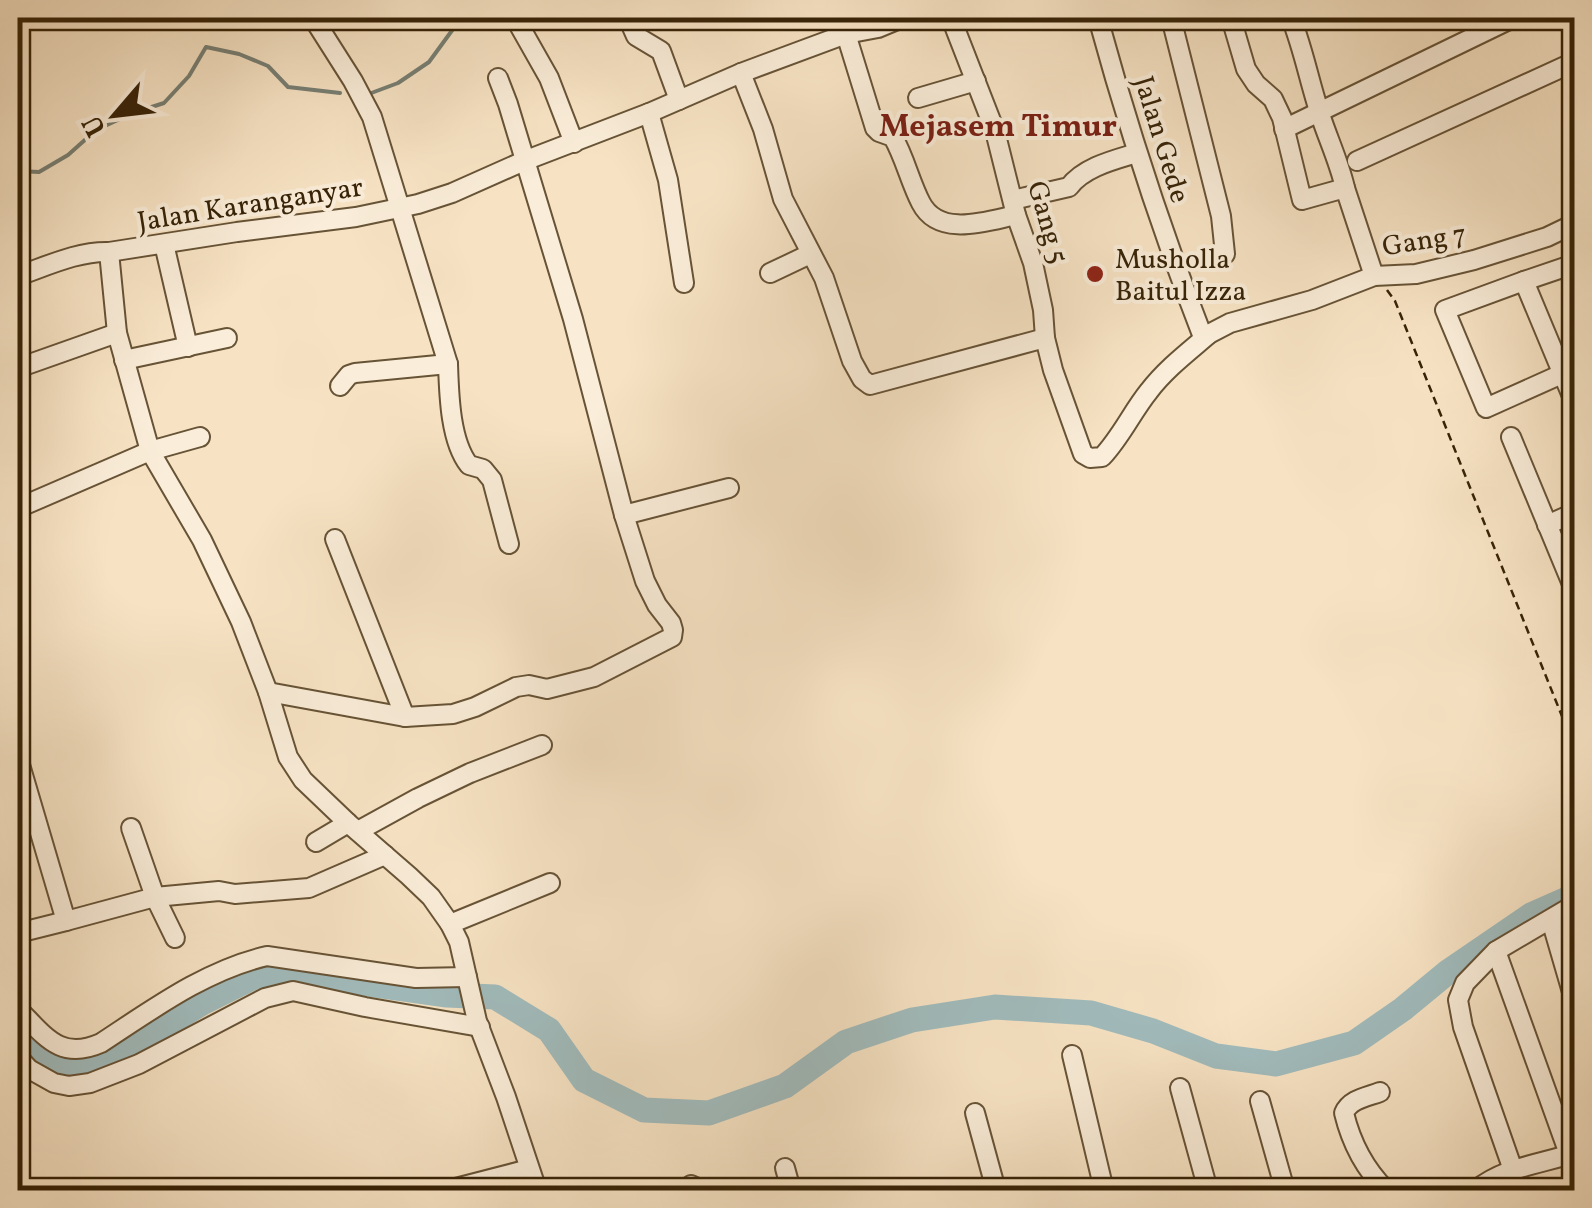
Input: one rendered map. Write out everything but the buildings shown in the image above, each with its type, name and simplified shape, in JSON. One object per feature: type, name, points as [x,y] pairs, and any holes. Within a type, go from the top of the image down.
[{"type":"street","points":[[20,18],[38,18]]},
{"type":"street","points":[[312,18],[372,117],[448,364],[458,446],[469,465],[484,470],[492,480],[509,544]]},
{"type":"street","points":[[515,18],[548,78],[574,143]]},
{"type":"street","points":[[628,18],[636,36],[661,51],[678,100]]},
{"type":"street","name":"Jalan Karanganyar","points":[[537,1190],[478,1024],[459,942],[450,924],[431,897],[295,770],[240,622],[202,540],[150,452],[117,333],[109,252],[343,219],[452,193],[741,73],[902,18]]},
{"type":"street","name":"Gang 5","points":[[950,18],[995,131],[1014,208],[1034,262],[1044,310],[1045,338],[1083,454],[1102,457],[1148,392],[1204,334]]},
{"type":"street","name":"Jalan Gede","points":[[1098,18],[1169,250],[1204,334]]},
{"type":"street","points":[[1171,18],[1222,216],[1225,254]]},
{"type":"street","points":[[1230,18],[1246,69],[1273,99],[1302,200],[1345,188]]},
{"type":"street","points":[[1284,128],[1513,18]]},
{"type":"street","name":"Gang 7","points":[[1300,20],[1320,113],[1376,276],[1416,274],[1474,260],[1547,237],[1574,224]]},
{"type":"street","points":[[846,34],[875,128],[893,137],[923,207],[941,221],[953,225],[980,223],[1069,187],[1103,163],[1138,153]]},
{"type":"street","points":[[1358,160],[1574,62]]},
{"type":"street","points":[[741,73],[763,129],[783,199],[824,278],[852,361],[870,386],[1045,338]]},
{"type":"street","points":[[268,692],[405,717],[464,711],[516,687],[547,688],[594,678],[672,637],[674,630],[645,580],[624,515],[573,319],[498,78]]},
{"type":"street","points":[[918,98],[976,81]]},
{"type":"street","points":[[649,113],[668,180],[684,283]]},
{"type":"street","points":[[164,244],[188,347]]},
{"type":"street","points":[[18,276],[79,255],[109,252]]},
{"type":"street","points":[[770,273],[810,254]]},
{"type":"street","points":[[1564,374],[1482,409],[1445,310],[1574,264]]},
{"type":"street","points":[[1204,334],[1376,276]]},
{"type":"street","points":[[1524,281],[1574,401]]},
{"type":"street","points":[[18,368],[117,333]]},
{"type":"street","points":[[124,360],[227,338]]},
{"type":"street","points":[[340,386],[356,372],[448,364]]},
{"type":"street","points":[[18,508],[150,452],[200,437]]},
{"type":"street","points":[[1511,437],[1574,588]]},
{"type":"street","points":[[624,515],[729,488]]},
{"type":"street","points":[[1547,526],[1574,513]]},
{"type":"street","points":[[335,539],[405,717]]},
{"type":"street","points":[[316,842],[542,744]]},
{"type":"street","points":[[18,758],[66,921]]},
{"type":"street","points":[[131,828],[155,898],[175,938]]},
{"type":"street","points":[[18,933],[155,898],[309,888],[385,855]]},
{"type":"street","points":[[450,924],[550,883]]},
{"type":"street","points":[[1513,1170],[1459,1014],[1458,1000],[1465,983],[1496,951],[1574,905]]},
{"type":"street","points":[[1551,920],[1574,999]]},
{"type":"street","points":[[1476,1190],[1513,1170],[1572,1154],[1496,951]]},
{"type":"street","points":[[18,1008],[58,1046],[83,1051],[207,976],[267,956],[416,978],[467,980]]},
{"type":"street","points":[[18,1058],[54,1083],[90,1083],[139,1064],[265,998],[293,991],[365,1007],[478,1024]]},
{"type":"street","points":[[1072,1055],[1104,1190]]},
{"type":"street","points":[[1180,1088],[1208,1190]]},
{"type":"street","points":[[1380,1092],[1355,1101],[1344,1113],[1360,1155],[1386,1190]]},
{"type":"street","points":[[1260,1101],[1285,1190]]},
{"type":"street","points":[[975,1114],[996,1190]]},
{"type":"street","points":[[448,1190],[529,1168]]},
{"type":"street","points":[[785,1168],[791,1190]]},
{"type":"path","points":[[1376,276],[1395,300],[1574,746]]},
{"type":"waterway","points":[[366,95],[398,83],[429,62],[457,18]]},
{"type":"waterway","points":[[18,171],[39,172],[68,155],[96,130],[164,103],[189,76],[206,47],[268,66],[288,87],[340,93]]},
{"type":"waterway","points":[[18,1033],[52,1064],[97,1068],[202,1003],[256,976],[340,980],[447,995],[495,997],[549,1030],[584,1080],[644,1110],[709,1113],[785,1086],[846,1042],[912,1020],[995,1007],[1091,1013],[1153,1031],[1216,1056],[1276,1064],[1354,1043],[1531,915],[1574,896]]},
{"type":"place","name":"Musholla Baitul Izza","points":[[1095,274]]},
{"type":"district","name":"Mejasem Timur","points":[[998,125]]}]
